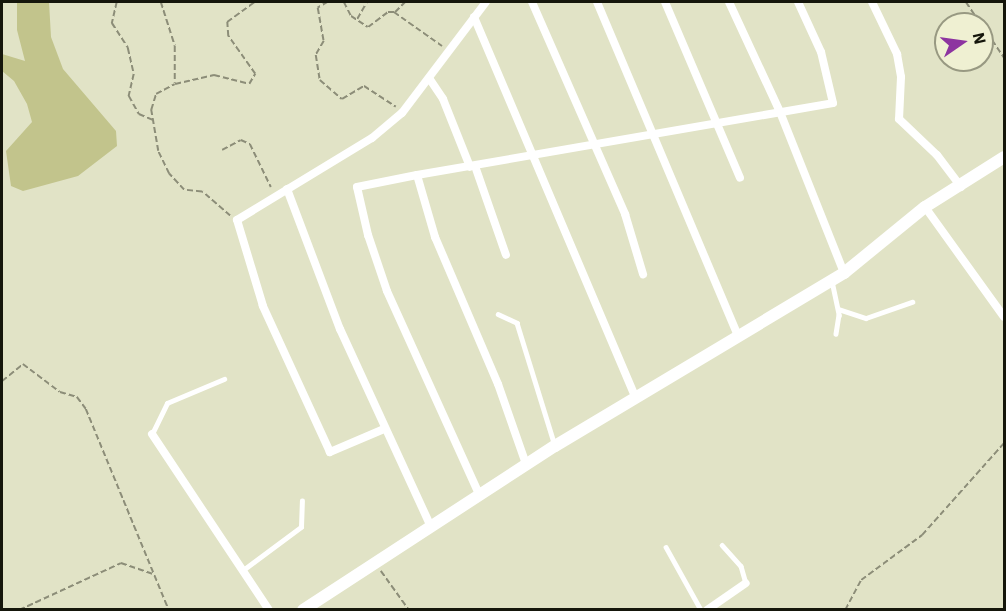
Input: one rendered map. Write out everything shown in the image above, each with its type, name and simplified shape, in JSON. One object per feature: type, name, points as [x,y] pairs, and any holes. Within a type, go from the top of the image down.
[{"type":"street","points":[[384,429],[330,452],[263,306],[237,220],[372,138],[402,113],[486,2]]},
{"type":"street","points":[[532,2],[595,143],[624,214],[643,273]]},
{"type":"street","points":[[597,2],[738,336]]},
{"type":"street","points":[[665,2],[740,178]]},
{"type":"street","points":[[729,2],[780,112],[844,273]]},
{"type":"street","points":[[479,494],[387,291],[368,235],[357,187],[595,143],[833,103],[821,52],[798,2]]},
{"type":"street","points":[[872,2],[897,54],[901,77],[899,119],[937,155],[961,187]]},
{"type":"street","points":[[474,17],[635,397]]},
{"type":"street","points":[[429,78],[443,99],[507,255]]},
{"type":"street","points":[[303,609],[526,464],[844,273],[925,207],[961,187],[1005,157]]},
{"type":"street","points":[[417,175],[435,237],[498,384],[526,464]]},
{"type":"street","points":[[287,189],[384,429],[430,525]]},
{"type":"street","points":[[925,207],[1005,317]]},
{"type":"street","points":[[152,434],[269,609]]},
{"type":"street","points":[[707,609],[746,584]]},
{"type":"lane","points":[[831,279],[838,309],[836,334]]},
{"type":"lane","points":[[838,309],[866,318],[912,302]]},
{"type":"lane","points":[[498,314],[517,323],[555,446]]},
{"type":"lane","points":[[152,434],[167,404],[224,379]]},
{"type":"lane","points":[[243,570],[301,526],[302,501]]},
{"type":"lane","points":[[722,545],[741,566],[746,584]]},
{"type":"lane","points":[[666,547],[701,609]]},
{"type":"path","points":[[117,2],[112,23],[128,48],[134,74],[129,96],[139,114],[153,120]]},
{"type":"path","points":[[161,2],[176,46],[175,84]]},
{"type":"path","points":[[237,220],[202,192],[184,190],[169,174],[158,151],[151,110],[156,94],[175,84],[214,75],[249,84],[255,74],[228,36],[227,22],[255,2]]},
{"type":"path","points":[[328,2],[318,8],[324,41],[316,55],[320,80],[342,99],[355,89],[372,88],[402,113]]},
{"type":"path","points":[[336,2],[344,2],[351,16],[371,27],[405,2]]},
{"type":"path","points":[[357,19],[367,2]]},
{"type":"path","points":[[394,12],[449,51]]},
{"type":"path","points":[[994,42],[1005,58]]},
{"type":"path","points":[[222,150],[241,140],[250,144],[276,196]]},
{"type":"path","points":[[2,381],[23,364],[60,392],[77,397],[108,455],[169,609]]},
{"type":"path","points":[[845,609],[861,580],[922,535],[1005,443]]},
{"type":"path","points":[[375,562],[409,609]]},
{"type":"path","points":[[19,609],[121,563],[155,574]]},
{"type":"green space","points":[[17,2],[49,2],[51,37],[63,69],[116,131],[117,146],[78,176],[23,191],[11,186],[6,151],[32,122],[27,104],[14,81],[2,71],[2,54],[25,61],[17,30]]}]
